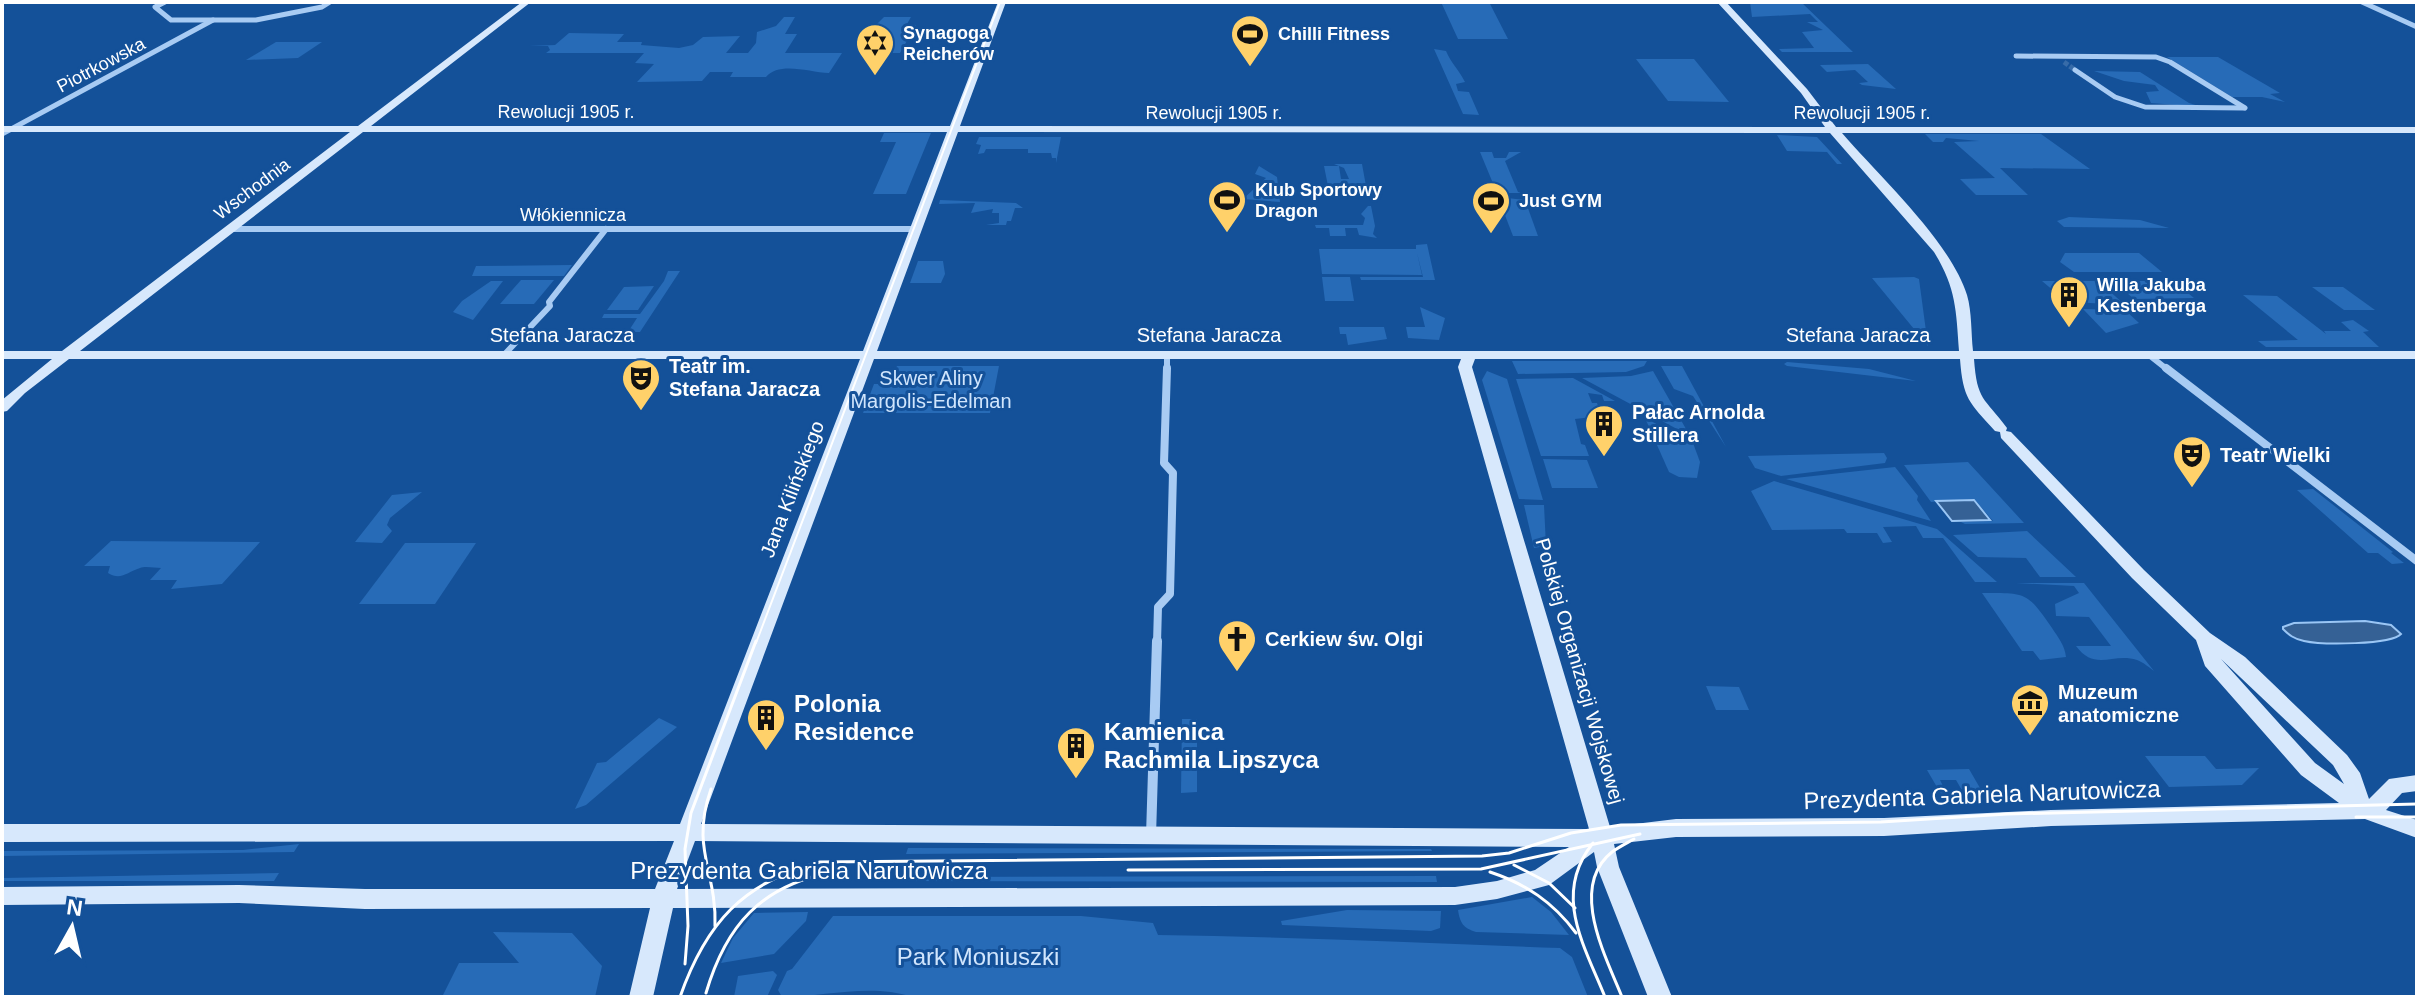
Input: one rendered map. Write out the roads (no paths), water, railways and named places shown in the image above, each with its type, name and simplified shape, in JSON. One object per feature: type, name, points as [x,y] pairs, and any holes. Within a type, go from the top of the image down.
[{"type":"street","points":[[165,2],[155,7],[171,20],[256,20],[322,7],[330,2]]},
{"type":"street","name":"Wschodnia","points":[[2,408],[65,355],[527,2]]},
{"type":"street","points":[[1001,5],[1013,2]]},
{"type":"street","points":[[1721,2],[1737,12],[1832,129],[1925,231],[1949,265],[1962,299],[1966,380],[1972,395],[2129,566],[2204,637],[2238,662],[2347,767],[2365,811]]},
{"type":"street","points":[[2362,2],[2417,27]]},
{"type":"street","name":"Jana Kilińskiego","points":[[641,997],[662,898],[1001,5]]},
{"type":"street","name":"Piotrkowska","points":[[5,131],[213,20]]},
{"type":"street","points":[[2016,56],[2162,59],[2245,108],[2145,107],[2113,96],[2075,70]]},
{"type":"street","points":[[2055,56],[2064,62]]},
{"type":"street","name":"Rewolucji 1905 r.","points":[[5,131],[2417,130]]},
{"type":"street","name":"Włókiennicza","points":[[230,229],[916,229]]},
{"type":"street","points":[[504,355],[522,333],[542,316],[550,306],[549,302],[606,229]]},
{"type":"street","name":"Stefana Jaracza","points":[[2,355],[2417,355]]},
{"type":"street","name":"Polskiej Organizacji Wojskowej","points":[[1470,355],[1465,367],[1594,803],[1611,876],[1660,997]]},
{"type":"street","points":[[2149,355],[2417,561]]},
{"type":"street","points":[[1150,837],[1158,607],[1170,594],[1173,473],[1164,463],[1167,356]]},
{"type":"street","points":[[2204,637],[2212,661],[2308,769],[2365,811]]},
{"type":"street","points":[[2365,811],[2377,805],[2396,785],[2417,783]]},
{"type":"street","name":"Prezydenta Gabriela Narutowicza","points":[[2,833],[1601,837],[1676,828],[1884,827],[2044,818],[2365,811],[2417,829]]},
{"type":"street","name":"Prezydenta Gabriela Narutowicza","points":[[2,896],[1455,896],[1497,890],[1541,878],[1558,868],[1581,847],[1601,837]]},
{"type":"tunnel","points":[[2064,62],[2075,70]]},
{"type":"tram line","points":[[756,643],[1000,2]]},
{"type":"tram line","points":[[685,964],[688,926],[685,849],[691,813],[756,641]]},
{"type":"tram line","points":[[711,789],[703,828],[715,926]]},
{"type":"tram line","points":[[680,997],[702,948],[731,909],[769,881],[820,862],[1482,856],[1509,853],[1571,833],[1621,825],[1881,822],[2007,814],[2417,804]]},
{"type":"tram line","points":[[2356,817],[2417,817]]},
{"type":"tram line","points":[[1592,845],[1640,834]]},
{"type":"tram line","points":[[1622,997],[1594,923],[1593,884],[1599,867],[1612,852],[1634,839]]},
{"type":"tram line","points":[[1128,870],[1481,869],[1592,845]]},
{"type":"tram line","points":[[1574,907],[1575,881],[1581,862],[1592,845]]},
{"type":"tram line","points":[[1514,865],[1549,883],[1574,907]]},
{"type":"tram line","points":[[706,993],[724,947],[750,912],[785,887],[832,872]]},
{"type":"tram line","points":[[1490,872],[1538,895],[1576,933]]},
{"type":"tram line","points":[[1574,907],[1581,939],[1605,997]]},
{"type":"place","name":"Chilli Fitness","points":[[1250,68]]},
{"type":"place","name":"Synagoga Reicherów","points":[[875,77]]},
{"type":"place","name":"Klub Sportowy Dragon","points":[[1227,234]]},
{"type":"place","name":"Just GYM","points":[[1491,235]]},
{"type":"place","name":"Willa Jakuba Kestenberga","points":[[2069,329]]},
{"type":"place","name":"Teatr im. Stefana Jaracza","points":[[641,412]]},
{"type":"place","name":"Pałac Arnolda Stillera","points":[[1604,458]]},
{"type":"place","name":"Teatr Wielki","points":[[2192,489]]},
{"type":"place","name":"Cerkiew św. Olgi","points":[[1237,673]]},
{"type":"place","name":"Muzeum anatomiczne","points":[[2030,737]]},
{"type":"place","name":"Polonia Residence","points":[[766,752]]},
{"type":"place","name":"Kamienica Rachmila Lipszyca","points":[[1076,780]]},
{"type":"park label","name":"Skwer Aliny Margolis-Edelman","points":[[931,390]]},
{"type":"park label","name":"Park Moniuszki","points":[[978,957]]}]
